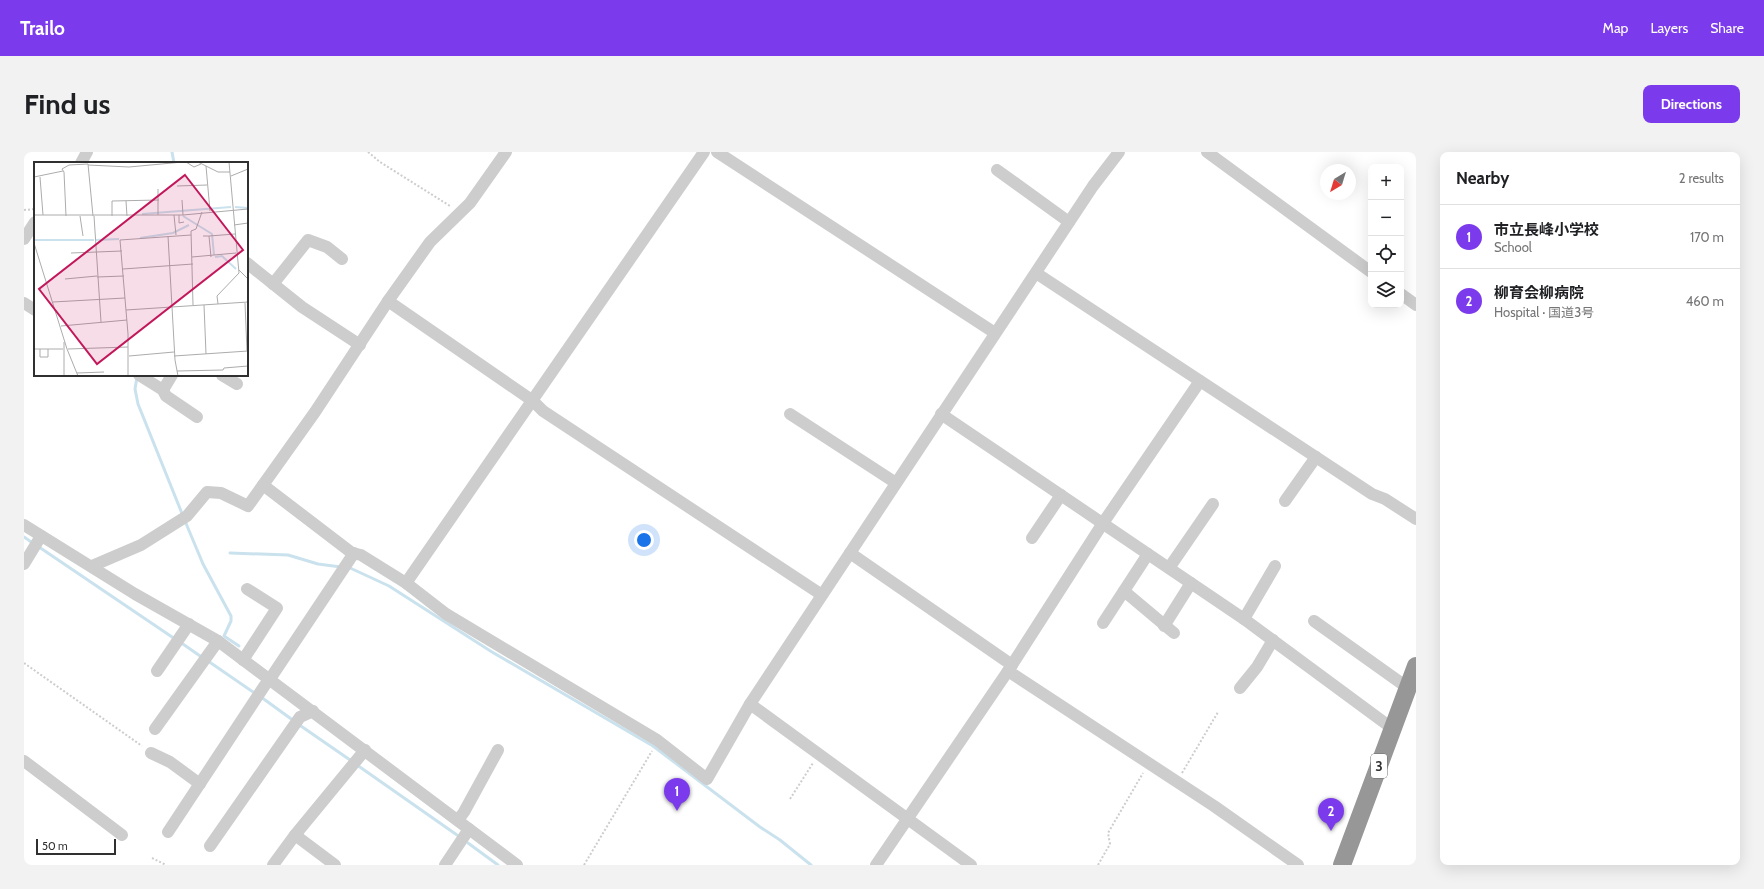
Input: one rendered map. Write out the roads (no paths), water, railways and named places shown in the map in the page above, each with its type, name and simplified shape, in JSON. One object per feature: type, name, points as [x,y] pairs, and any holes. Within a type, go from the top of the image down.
[{"type":"highway","name":"3","points":[[1342,865],[1416,666]]},
{"type":"street","points":[[82,162],[87,152]]},
{"type":"street","points":[[92,566],[141,545],[188,516],[207,492],[221,493],[248,506],[315,412],[388,301],[430,242],[470,203],[506,152]]},
{"type":"street","points":[[406,583],[704,152]]},
{"type":"street","points":[[717,152],[995,333]]},
{"type":"street","points":[[263,485],[354,553],[362,555],[406,583],[446,614],[656,740],[707,778],[750,704],[1093,186],[1119,152]]},
{"type":"street","points":[[1207,152],[1368,270]]},
{"type":"street","points":[[997,170],[1069,222]]},
{"type":"street","points":[[24,239],[34,224]]},
{"type":"street","points":[[273,284],[308,240],[327,247],[342,259]]},
{"type":"street","points":[[248,265],[302,307],[360,345]]},
{"type":"street","points":[[1036,272],[1372,494],[1385,499],[1416,519]]},
{"type":"street","points":[[1404,296],[1416,305]]},
{"type":"street","points":[[388,301],[533,401],[543,411],[822,595]]},
{"type":"street","points":[[24,303],[34,309]]},
{"type":"street","points":[[142,376],[163,390],[166,396],[197,417]]},
{"type":"street","points":[[163,390],[171,376]]},
{"type":"street","points":[[224,376],[237,384]]},
{"type":"street","points":[[876,865],[1010,668],[1103,523],[1200,380]]},
{"type":"street","points":[[790,414],[896,483]]},
{"type":"street","points":[[941,414],[1244,619],[1393,728]]},
{"type":"street","points":[[1285,501],[1316,457]]},
{"type":"street","points":[[1032,538],[1061,495]]},
{"type":"street","points":[[1170,568],[1212,504]]},
{"type":"street","points":[[24,525],[135,594],[218,641],[267,682],[313,711],[517,865]]},
{"type":"street","points":[[24,564],[41,536]]},
{"type":"street","points":[[168,832],[354,553]]},
{"type":"street","points":[[850,553],[1010,668],[1148,764],[1214,806],[1298,865]]},
{"type":"street","points":[[1103,624],[1148,554]]},
{"type":"street","points":[[1244,619],[1274,566]]},
{"type":"street","points":[[1124,591],[1169,629],[1191,583]]},
{"type":"street","points":[[242,660],[277,608],[247,589]]},
{"type":"street","points":[[1314,621],[1408,688]]},
{"type":"street","points":[[158,671],[189,624]]},
{"type":"street","points":[[1240,688],[1257,667],[1273,640]]},
{"type":"street","points":[[155,728],[218,641]]},
{"type":"street","points":[[750,704],[971,865]]},
{"type":"street","points":[[210,846],[300,717],[313,711]]},
{"type":"street","points":[[273,865],[295,835],[365,750]]},
{"type":"street","points":[[458,820],[464,812],[498,750]]},
{"type":"street","points":[[151,753],[170,762],[200,784]]},
{"type":"street","points":[[24,761],[122,835]]},
{"type":"street","points":[[445,865],[469,830]]},
{"type":"street","points":[[295,835],[335,865]]},
{"type":"waterway","points":[[172,152],[174,162]]},
{"type":"waterway","points":[[137,377],[135,389],[138,404],[183,516]]},
{"type":"waterway","points":[[185,521],[203,564],[231,616],[231,621],[224,636],[239,646]]},
{"type":"waterway","points":[[24,537],[34,544]]},
{"type":"waterway","points":[[39,547],[175,639]]},
{"type":"waterway","points":[[230,553],[288,555],[318,564],[341,567]]},
{"type":"waterway","points":[[348,567],[389,586],[492,652],[653,746],[760,827],[780,840],[811,865]]},
{"type":"waterway","points":[[180,642],[203,658]]},
{"type":"waterway","points":[[208,661],[256,694]]},
{"type":"waterway","points":[[261,697],[294,721]]},
{"type":"waterway","points":[[298,724],[353,762]]},
{"type":"waterway","points":[[357,765],[457,835]]},
{"type":"waterway","points":[[468,843],[498,865]]},
{"type":"place","name":"市立長峰小学校","points":[[677,811]]},
{"type":"place","name":"柳育会柳病院","points":[[1331,831]]}]
